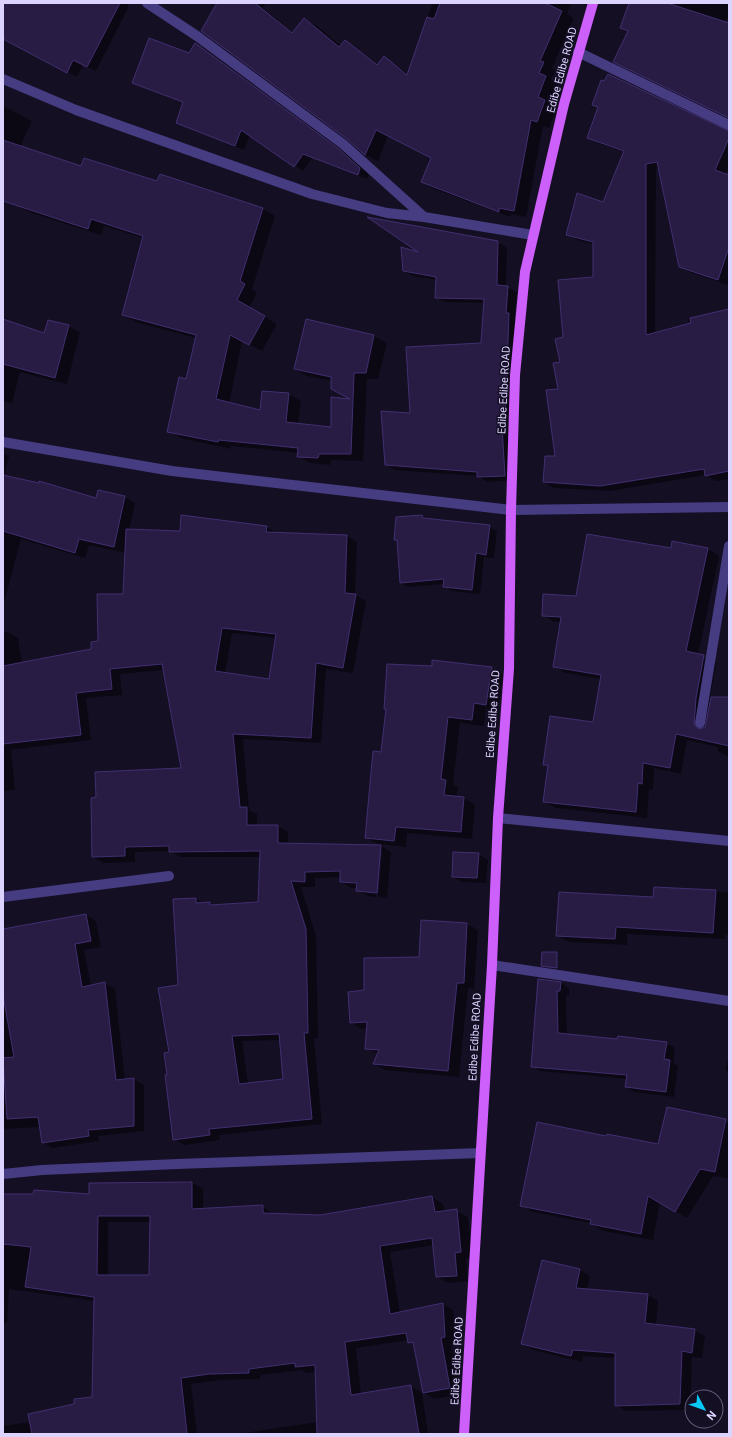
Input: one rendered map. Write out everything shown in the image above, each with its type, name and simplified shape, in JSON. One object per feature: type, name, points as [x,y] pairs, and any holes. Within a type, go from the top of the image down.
[{"type":"main road","name":"Edibe Edibe ROAD","points":[[464,1434],[492,965],[498,818],[508,669],[515,375],[525,272],[578,52],[593,3]]},
{"type":"street","points":[[147,3],[197,36],[343,144],[424,217]]},
{"type":"street","points":[[578,52],[729,125]]},
{"type":"street","points":[[3,79],[76,110],[312,194],[387,213],[424,217],[533,235]]},
{"type":"street","points":[[3,442],[172,471],[511,510],[729,507]]},
{"type":"street","points":[[700,723],[729,546]]},
{"type":"street","points":[[498,818],[729,841]]},
{"type":"street","points":[[3,897],[169,876]]},
{"type":"street","points":[[492,965],[729,1001]]},
{"type":"street","points":[[3,1174],[42,1170],[177,1164],[480,1153]]},
{"type":"building","points":[[3,3],[120,3],[87,67],[73,60],[67,73],[3,39]]},
{"type":"building","points":[[217,3],[255,3],[292,33],[304,18],[339,47],[345,40],[377,65],[384,56],[407,75],[427,17],[434,19],[440,3],[545,3],[562,11],[540,61],[544,62],[539,73],[546,76],[538,97],[545,100],[537,122],[531,120],[514,211],[499,208],[499,212],[421,182],[431,158],[376,130],[365,155],[347,139],[201,31]]},
{"type":"building","points":[[629,3],[667,3],[729,23],[729,118],[613,62],[628,31],[620,28]]},
{"type":"building","points":[[149,38],[189,53],[195,43],[339,149],[360,168],[358,175],[303,154],[294,167],[241,130],[235,146],[176,123],[183,102],[132,83]]},
{"type":"building","points":[[608,74],[729,131],[729,138],[715,170],[729,175],[729,247],[718,280],[679,267],[657,162],[646,164],[646,335],[691,323],[690,318],[729,309],[729,471],[705,476],[704,469],[600,486],[543,482],[545,456],[555,456],[546,390],[558,389],[553,363],[560,362],[555,339],[563,337],[558,280],[593,277],[593,242],[566,235],[577,193],[603,202],[624,151],[587,138],[598,107],[592,105],[601,80],[604,81]]},
{"type":"building","points":[[3,140],[81,166],[84,158],[157,181],[160,174],[263,208],[240,281],[245,284],[237,300],[265,316],[249,345],[230,335],[216,399],[260,410],[262,391],[289,393],[286,422],[331,427],[331,397],[350,399],[331,389],[331,377],[294,369],[306,319],[374,335],[366,373],[354,373],[351,454],[319,454],[318,458],[297,457],[298,448],[219,440],[218,442],[167,432],[179,377],[186,379],[196,335],[122,315],[143,236],[91,219],[88,229],[3,201]]},
{"type":"building","points":[[367,217],[498,241],[497,285],[508,286],[506,313],[509,313],[505,426],[502,426],[505,476],[477,477],[477,472],[385,465],[381,411],[410,413],[406,347],[481,343],[484,299],[435,298],[436,277],[403,271],[401,247],[418,252]]},
{"type":"building","points":[[3,319],[44,333],[48,320],[69,325],[55,378],[3,364]]},
{"type":"building","points":[[3,475],[39,483],[39,481],[96,498],[98,490],[125,496],[114,547],[79,539],[75,553],[3,531]]},
{"type":"building","points":[[181,515],[267,526],[266,532],[347,535],[345,593],[356,594],[343,668],[316,663],[311,738],[233,734],[240,807],[247,807],[247,825],[278,825],[278,843],[381,845],[377,893],[356,891],[357,883],[340,882],[340,871],[305,872],[305,882],[291,881],[306,929],[308,1033],[304,1033],[312,1119],[209,1129],[210,1135],[173,1140],[165,1075],[167,1075],[164,1053],[169,1052],[158,988],[178,985],[173,899],[196,898],[196,903],[210,902],[210,905],[258,902],[260,851],[169,852],[169,846],[125,847],[125,856],[92,857],[91,798],[96,797],[95,772],[181,768],[162,664],[110,669],[112,689],[76,693],[81,735],[3,744],[3,666],[91,649],[91,642],[98,641],[97,594],[123,594],[126,529],[180,531]],"holes":[[[222,628],[276,634],[269,679],[215,671]],[[279,1034],[283,1079],[239,1084],[232,1036]]]},
{"type":"building","points":[[422,515],[423,518],[490,525],[486,555],[476,553],[472,590],[443,587],[444,579],[400,583],[397,540],[394,540],[396,517]]},
{"type":"building","points":[[587,534],[671,548],[672,541],[708,548],[686,651],[704,655],[696,698],[694,725],[699,729],[705,727],[711,697],[729,697],[729,746],[676,734],[670,768],[643,763],[642,784],[638,783],[636,812],[543,802],[548,765],[543,765],[550,716],[593,722],[601,675],[553,667],[561,617],[542,616],[543,594],[576,596]]},
{"type":"building","points":[[432,660],[492,667],[486,705],[474,703],[472,720],[448,717],[441,779],[446,780],[444,795],[464,797],[461,832],[396,827],[394,841],[365,838],[373,751],[381,752],[386,709],[384,709],[387,664],[432,666]]},
{"type":"building","points":[[453,852],[479,853],[477,878],[452,877]]},
{"type":"building","points":[[654,887],[716,890],[713,933],[616,927],[615,939],[556,936],[559,892],[653,897]]},
{"type":"building","points":[[86,914],[91,941],[75,944],[82,987],[105,982],[116,1080],[134,1078],[134,1126],[88,1130],[89,1136],[42,1143],[38,1117],[7,1119],[3,1058],[14,1057],[3,995],[3,929]]},
{"type":"building","points":[[421,920],[467,923],[464,983],[457,983],[448,1071],[373,1064],[379,1050],[365,1049],[367,1022],[350,1023],[348,992],[364,990],[364,958],[419,957]]},
{"type":"building","points":[[542,952],[557,952],[557,968],[541,966]]},
{"type":"building","points":[[538,979],[561,982],[560,991],[557,991],[558,1033],[617,1039],[618,1036],[667,1042],[664,1059],[670,1060],[666,1092],[625,1087],[627,1075],[531,1067]]},
{"type":"building","points":[[667,1107],[726,1119],[715,1172],[700,1169],[675,1212],[648,1196],[641,1234],[590,1224],[591,1220],[520,1206],[537,1122],[606,1136],[607,1134],[658,1144]]},
{"type":"building","points":[[192,1182],[192,1209],[263,1205],[263,1213],[320,1215],[432,1196],[435,1212],[457,1209],[461,1252],[455,1253],[457,1276],[436,1277],[432,1238],[380,1246],[390,1314],[443,1303],[445,1337],[441,1338],[450,1388],[423,1393],[413,1342],[408,1343],[406,1333],[345,1342],[351,1395],[411,1385],[419,1434],[317,1434],[315,1365],[295,1367],[295,1363],[249,1369],[249,1373],[209,1374],[181,1378],[187,1434],[32,1434],[28,1414],[74,1404],[74,1399],[92,1397],[94,1297],[25,1287],[31,1247],[3,1244],[3,1194],[33,1194],[34,1190],[89,1194],[89,1183]],"holes":[[[98,1216],[150,1216],[149,1275],[97,1275]]]},
{"type":"building","points":[[542,1260],[580,1269],[576,1288],[648,1294],[645,1323],[695,1329],[692,1353],[682,1351],[680,1404],[615,1406],[615,1353],[573,1350],[571,1356],[521,1344]]}]
